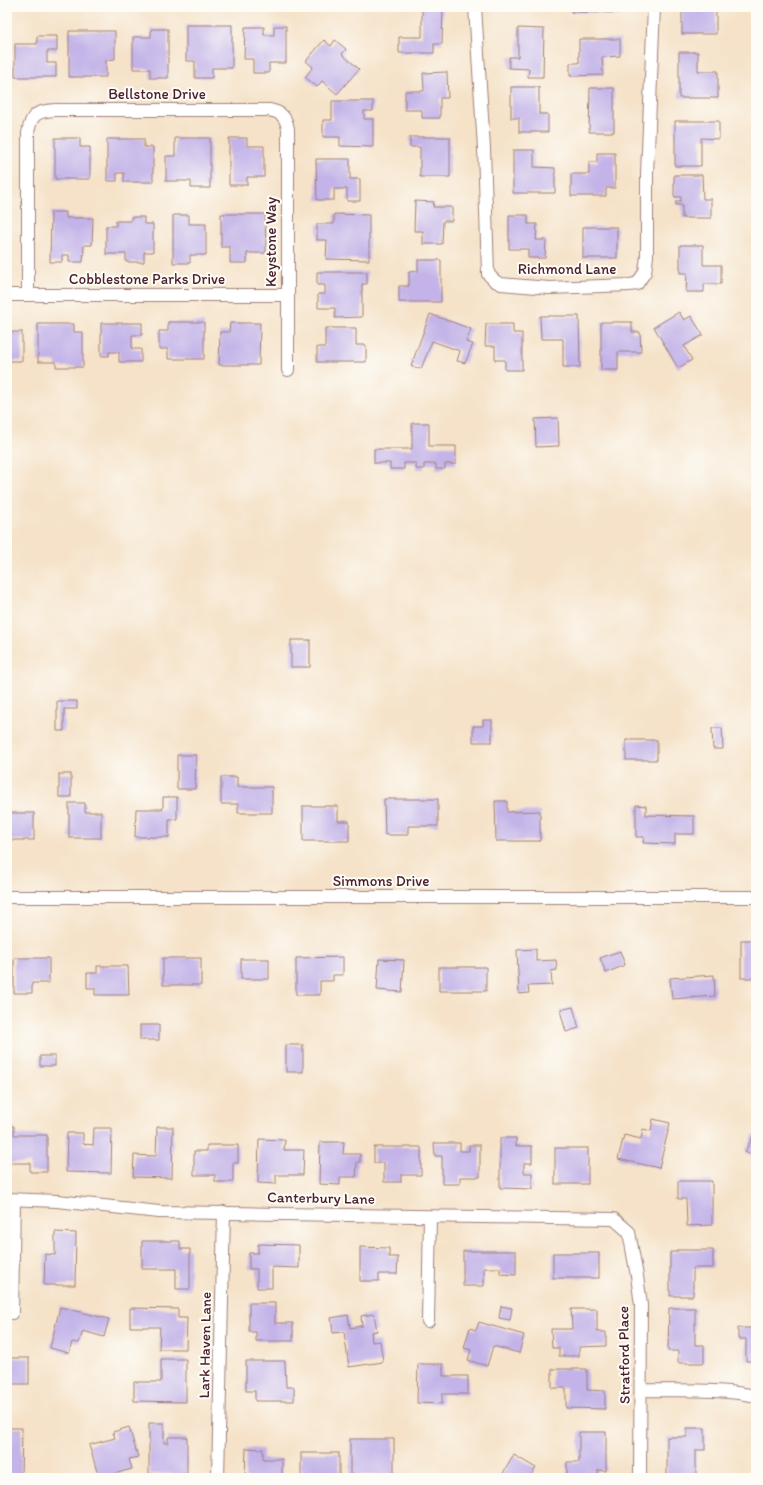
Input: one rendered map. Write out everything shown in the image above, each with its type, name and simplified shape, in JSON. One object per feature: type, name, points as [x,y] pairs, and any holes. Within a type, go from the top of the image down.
[{"type":"street","name":"Richmond Lane","points":[[476,7],[484,148],[488,274],[495,281],[501,284],[549,288],[637,284],[645,272],[647,256],[647,174],[654,7]]},
{"type":"street","name":"Bellstone Drive","points":[[28,295],[28,133],[33,117],[43,111],[55,110],[269,110],[283,115]]},
{"type":"street","name":"Keystone Way","points":[[283,115],[288,129],[288,370]]},
{"type":"street","name":"Cobblestone Parks Drive","points":[[7,294],[287,295]]},
{"type":"street","name":"Simmons Drive","points":[[7,897],[756,897]]},
{"type":"street","name":"Canterbury Lane","points":[[10,1200],[57,1201],[159,1212],[614,1219],[629,1232]]},
{"type":"street","points":[[10,1200],[12,1313]]},
{"type":"street","name":"Lark Haven Lane","points":[[218,1478],[224,1212]]},
{"type":"street","points":[[428,1321],[430,1217]]},
{"type":"street","name":"Stratford Place","points":[[629,1232],[641,1305],[640,1478]]},
{"type":"street","points":[[641,1390],[724,1392],[756,1396]]},
{"type":"building","points":[[422,7],[443,7],[442,44],[434,44],[434,53],[399,53],[399,37],[422,37]]},
{"type":"building","points":[[572,7],[622,7],[622,13],[571,12]]},
{"type":"building","points":[[682,7],[716,8],[716,34],[682,34]]},
{"type":"building","points":[[186,25],[232,25],[232,68],[212,68],[212,78],[195,78],[195,61],[186,61]]},
{"type":"building","points":[[274,26],[286,26],[286,63],[269,63],[269,73],[253,73],[253,59],[244,59],[245,27],[264,27],[264,35],[274,35]]},
{"type":"building","points":[[518,28],[544,29],[543,77],[528,77],[529,69],[509,68],[509,57],[518,57]]},
{"type":"building","points":[[151,29],[168,29],[168,78],[150,78],[150,69],[133,69],[133,37],[151,37]]},
{"type":"building","points":[[69,31],[115,31],[115,59],[106,60],[106,77],[69,77]]},
{"type":"building","points":[[37,36],[57,36],[57,51],[47,51],[47,63],[56,63],[56,77],[15,77],[15,44],[37,44]]},
{"type":"building","points":[[579,39],[620,39],[620,56],[602,57],[603,75],[570,76],[570,63],[579,63]]},
{"type":"building","points":[[324,40],[331,46],[335,40],[346,49],[342,54],[359,69],[337,94],[322,81],[317,87],[305,77],[313,67],[306,61]]},
{"type":"building","points":[[679,52],[698,52],[698,71],[718,71],[718,98],[679,98]]},
{"type":"building","points":[[447,72],[448,98],[440,98],[440,118],[422,118],[422,110],[405,110],[405,91],[424,91],[423,73]]},
{"type":"building","points":[[511,87],[539,87],[539,114],[548,114],[548,132],[519,132],[519,118],[511,118]]},
{"type":"building","points":[[590,88],[614,88],[614,132],[589,132]]},
{"type":"building","points":[[332,101],[373,101],[373,111],[364,111],[364,119],[373,119],[373,147],[340,146],[340,137],[323,137],[323,120],[332,120]]},
{"type":"building","points":[[675,121],[719,121],[719,139],[701,138],[701,166],[675,166]]},
{"type":"building","points":[[410,137],[450,137],[450,177],[420,177],[420,147],[410,147]]},
{"type":"building","points":[[55,138],[80,138],[80,147],[90,147],[90,179],[55,179]]},
{"type":"building","points":[[175,138],[210,138],[210,188],[191,188],[191,181],[166,181],[166,156],[175,156]]},
{"type":"building","points":[[229,138],[247,138],[247,146],[264,146],[264,177],[247,177],[247,185],[229,185]]},
{"type":"building","points":[[107,139],[144,139],[144,147],[153,147],[153,182],[124,182],[124,173],[117,173],[117,181],[107,181]]},
{"type":"building","points":[[513,150],[534,150],[534,167],[555,168],[555,193],[513,193]]},
{"type":"building","points":[[597,153],[615,153],[615,188],[606,188],[606,196],[571,196],[571,174],[589,174],[589,162],[597,162]]},
{"type":"building","points":[[316,159],[350,159],[350,179],[360,179],[360,201],[347,201],[347,189],[334,189],[334,200],[317,200]]},
{"type":"building","points":[[674,175],[702,175],[703,199],[711,199],[711,218],[682,218],[682,205],[676,205],[676,201],[681,201],[681,197],[674,197]]},
{"type":"building","points":[[415,201],[434,202],[433,207],[452,207],[452,221],[443,221],[442,244],[423,244],[423,231],[414,231]]},
{"type":"building","points":[[51,212],[66,212],[66,218],[93,218],[92,245],[84,245],[83,262],[69,262],[69,255],[62,255],[62,262],[50,262]]},
{"type":"building","points":[[221,214],[265,214],[266,253],[247,253],[247,263],[230,263],[230,247],[221,247]]},
{"type":"building","points":[[334,214],[369,215],[369,260],[326,259],[327,240],[317,240],[317,224],[334,224]]},
{"type":"building","points":[[173,215],[189,215],[189,224],[206,224],[206,255],[190,255],[190,263],[173,263]]},
{"type":"building","points":[[509,215],[528,215],[528,224],[537,224],[536,240],[546,240],[545,258],[528,258],[528,249],[509,249]]},
{"type":"building","points":[[131,217],[144,217],[144,224],[153,224],[153,252],[144,252],[144,262],[126,262],[126,254],[106,254],[106,226],[116,226],[116,221],[131,221]]},
{"type":"building","points":[[583,227],[617,227],[617,258],[583,258]]},
{"type":"building","points":[[680,245],[703,245],[703,265],[721,265],[721,284],[704,284],[704,292],[686,292],[687,273],[680,273]]},
{"type":"building","points":[[418,260],[441,260],[441,302],[399,302],[399,286],[409,286],[409,272],[418,271]]},
{"type":"building","points":[[317,272],[367,272],[367,284],[362,284],[362,317],[335,318],[335,308],[318,308],[318,294],[325,294],[325,285],[317,285]]},
{"type":"building","points":[[679,312],[684,320],[691,316],[703,335],[684,346],[692,360],[678,368],[654,327]]},
{"type":"building","points":[[430,314],[471,329],[466,342],[473,344],[465,363],[457,361],[460,351],[432,341],[421,369],[411,366]]},
{"type":"building","points":[[540,316],[579,316],[580,367],[563,367],[563,339],[541,339]]},
{"type":"building","points":[[168,322],[204,322],[204,359],[168,359],[168,349],[159,349],[159,331],[168,331]]},
{"type":"building","points":[[601,322],[632,322],[632,332],[640,332],[641,352],[618,352],[618,370],[601,370]]},
{"type":"building","points":[[101,323],[142,323],[142,335],[132,335],[132,349],[141,349],[141,362],[119,362],[119,352],[109,352],[109,356],[101,356]]},
{"type":"building","points":[[230,323],[260,323],[259,365],[219,365],[220,332],[229,332]]},
{"type":"building","points":[[38,324],[74,324],[74,332],[83,332],[83,367],[56,367],[56,362],[38,362]]},
{"type":"building","points":[[486,324],[513,324],[513,333],[522,333],[522,370],[505,370],[505,360],[495,360],[495,346],[485,346]]},
{"type":"building","points":[[325,328],[356,328],[356,345],[366,345],[366,362],[317,362],[317,347],[325,347]]},
{"type":"building","points":[[7,332],[22,332],[22,361],[7,361]]},
{"type":"building","points":[[558,418],[559,446],[536,447],[535,419]]},
{"type":"building","points":[[412,423],[429,423],[429,446],[456,446],[456,464],[445,464],[445,469],[436,469],[436,464],[424,464],[424,469],[416,469],[416,463],[404,463],[404,469],[390,469],[390,463],[374,463],[374,449],[412,449]]},
{"type":"building","points":[[291,640],[310,640],[310,667],[291,667]]},
{"type":"building","points":[[7,645],[10,645],[10,688],[7,688]]},
{"type":"building","points":[[57,701],[77,701],[77,709],[64,709],[64,731],[57,731]]},
{"type":"building","points":[[483,720],[492,720],[492,742],[473,742],[473,726],[483,726]]},
{"type":"building","points":[[712,728],[722,728],[723,749],[713,749]]},
{"type":"building","points":[[626,740],[657,740],[657,760],[626,760]]},
{"type":"building","points":[[177,755],[196,755],[195,789],[177,789]]},
{"type":"building","points":[[59,774],[71,774],[71,797],[59,797]]},
{"type":"building","points":[[221,777],[237,777],[237,787],[272,787],[272,813],[238,813],[238,804],[221,804]]},
{"type":"building","points":[[163,797],[177,797],[177,819],[169,819],[169,837],[135,837],[136,809],[163,809]]},
{"type":"building","points":[[384,799],[438,799],[438,826],[408,826],[408,835],[385,835]]},
{"type":"building","points":[[495,801],[507,801],[507,812],[540,811],[540,841],[496,841]]},
{"type":"building","points":[[69,803],[85,803],[85,812],[101,812],[101,838],[69,838]]},
{"type":"building","points":[[636,805],[646,806],[646,815],[694,816],[694,834],[675,834],[675,844],[643,843],[644,837],[636,837]]},
{"type":"building","points":[[303,806],[338,806],[338,821],[349,821],[349,841],[303,841]]},
{"type":"building","points":[[7,813],[34,813],[34,840],[7,840]]},
{"type":"building","points":[[741,940],[756,940],[756,978],[741,978]]},
{"type":"building","points":[[536,949],[536,961],[556,960],[557,970],[551,971],[552,985],[528,986],[529,993],[519,994],[517,950]]},
{"type":"building","points":[[620,951],[625,965],[606,973],[600,958]]},
{"type":"building","points":[[343,957],[343,975],[333,975],[333,981],[320,981],[320,995],[296,995],[296,958]]},
{"type":"building","points":[[14,958],[49,958],[49,983],[32,983],[32,993],[14,993]]},
{"type":"building","points":[[163,958],[201,958],[201,985],[163,985]]},
{"type":"building","points":[[241,959],[269,959],[269,979],[241,979]]},
{"type":"building","points":[[379,959],[404,960],[402,992],[377,990]]},
{"type":"building","points":[[97,966],[128,966],[129,995],[95,995],[95,988],[87,988],[87,973],[97,973]]},
{"type":"building","points":[[439,967],[486,967],[486,991],[439,991]]},
{"type":"building","points":[[714,975],[715,996],[672,999],[670,978]]},
{"type":"building","points":[[573,1007],[579,1028],[566,1032],[560,1010]]},
{"type":"building","points":[[140,1025],[159,1025],[159,1040],[140,1040]]},
{"type":"building","points":[[286,1045],[303,1045],[303,1072],[286,1072]]},
{"type":"building","points":[[40,1056],[55,1056],[55,1066],[40,1066]]},
{"type":"building","points":[[653,1119],[670,1123],[659,1168],[618,1159],[624,1135],[641,1139],[643,1129],[651,1131]]},
{"type":"building","points":[[7,1126],[14,1126],[14,1135],[47,1135],[47,1172],[30,1172],[30,1163],[7,1163]]},
{"type":"building","points":[[157,1127],[173,1127],[172,1178],[133,1177],[134,1155],[156,1156]]},
{"type":"building","points":[[94,1128],[112,1128],[111,1173],[66,1172],[67,1133],[83,1133],[83,1144],[93,1145]]},
{"type":"building","points":[[754,1134],[756,1135],[756,1157],[745,1152]]},
{"type":"building","points":[[500,1138],[516,1138],[516,1146],[532,1146],[532,1163],[524,1163],[524,1173],[532,1173],[532,1189],[500,1188]]},
{"type":"building","points":[[259,1139],[285,1140],[284,1150],[304,1150],[303,1175],[276,1175],[276,1184],[258,1183]]},
{"type":"building","points":[[320,1142],[344,1142],[343,1154],[360,1154],[360,1162],[357,1162],[356,1177],[340,1177],[340,1185],[319,1184]]},
{"type":"building","points":[[434,1143],[460,1143],[460,1151],[469,1151],[469,1145],[480,1145],[480,1177],[460,1177],[460,1184],[442,1184],[442,1156],[435,1156]]},
{"type":"building","points":[[207,1145],[238,1145],[238,1163],[233,1163],[233,1182],[215,1182],[215,1175],[194,1175],[194,1151],[207,1151]]},
{"type":"building","points":[[374,1147],[421,1147],[421,1175],[401,1175],[401,1182],[384,1182],[384,1163],[374,1163]]},
{"type":"building","points":[[555,1148],[588,1148],[588,1184],[555,1184]]},
{"type":"building","points":[[678,1181],[712,1181],[712,1225],[687,1226],[686,1199],[678,1199]]},
{"type":"building","points":[[55,1232],[76,1233],[75,1285],[44,1285],[45,1254],[55,1255]]},
{"type":"building","points":[[142,1241],[180,1241],[180,1249],[190,1249],[190,1289],[176,1289],[176,1269],[142,1269]]},
{"type":"building","points":[[258,1244],[299,1245],[299,1268],[272,1267],[272,1288],[257,1288],[257,1269],[249,1269],[249,1253],[258,1253]]},
{"type":"building","points":[[360,1247],[389,1248],[389,1257],[398,1257],[397,1274],[379,1274],[379,1281],[360,1281]]},
{"type":"building","points":[[677,1250],[713,1250],[713,1268],[693,1268],[693,1296],[670,1296],[670,1252],[677,1252]]},
{"type":"building","points":[[463,1251],[516,1251],[516,1275],[500,1274],[500,1268],[484,1268],[484,1286],[463,1286]]},
{"type":"building","points":[[553,1253],[599,1253],[599,1278],[553,1278]]},
{"type":"building","points":[[249,1303],[275,1303],[275,1323],[293,1323],[293,1341],[256,1341],[256,1332],[249,1332]]},
{"type":"building","points":[[501,1306],[512,1308],[510,1320],[499,1318]]},
{"type":"building","points":[[60,1307],[109,1319],[104,1337],[83,1331],[79,1343],[72,1342],[69,1353],[50,1348]]},
{"type":"building","points":[[130,1308],[178,1309],[178,1318],[187,1318],[186,1349],[159,1349],[160,1327],[130,1327]]},
{"type":"building","points":[[669,1308],[695,1308],[695,1345],[704,1345],[704,1363],[678,1363],[678,1351],[668,1351]]},
{"type":"building","points":[[571,1309],[597,1309],[597,1332],[606,1332],[606,1346],[579,1347],[579,1356],[559,1356],[559,1348],[552,1348],[551,1329],[572,1329]]},
{"type":"building","points":[[374,1314],[377,1331],[371,1332],[372,1342],[380,1341],[383,1362],[349,1367],[344,1332],[333,1333],[331,1318],[348,1315],[350,1328],[362,1326],[361,1316]]},
{"type":"building","points":[[479,1322],[524,1335],[519,1353],[493,1346],[487,1366],[468,1360],[471,1350],[464,1348],[470,1328],[476,1330]]},
{"type":"building","points":[[738,1328],[756,1328],[756,1361],[746,1361],[746,1339],[738,1339]]},
{"type":"building","points":[[7,1358],[29,1358],[29,1384],[7,1384]]},
{"type":"building","points":[[161,1359],[186,1359],[186,1402],[134,1401],[134,1382],[161,1382]]},
{"type":"building","points":[[246,1361],[285,1361],[286,1387],[294,1387],[294,1401],[255,1401],[255,1391],[246,1391]]},
{"type":"building","points":[[418,1364],[443,1364],[443,1376],[468,1376],[468,1394],[442,1394],[442,1404],[417,1403]]},
{"type":"building","points":[[552,1369],[587,1369],[587,1390],[605,1391],[605,1409],[566,1408],[566,1388],[552,1388]]},
{"type":"building","points":[[149,1423],[164,1423],[164,1443],[168,1443],[168,1437],[187,1437],[187,1474],[149,1474]]},
{"type":"building","points":[[129,1427],[138,1457],[129,1459],[132,1469],[99,1478],[89,1445],[115,1438],[113,1432]]},
{"type":"building","points":[[7,1428],[22,1428],[21,1478],[7,1478]]},
{"type":"building","points":[[687,1428],[705,1428],[705,1450],[696,1450],[696,1475],[667,1475],[667,1437],[687,1437]]},
{"type":"building","points":[[579,1432],[606,1432],[606,1471],[598,1470],[598,1478],[567,1478],[567,1462],[579,1462]]},
{"type":"building","points":[[350,1439],[394,1439],[394,1475],[350,1475]]},
{"type":"building","points":[[246,1448],[263,1449],[263,1459],[282,1459],[282,1478],[245,1478]]},
{"type":"building","points":[[301,1453],[339,1453],[339,1478],[301,1478]]},
{"type":"building","points":[[514,1455],[536,1468],[529,1478],[500,1478]]},
{"type":"building","points":[[438,1474],[438,1478],[415,1478],[415,1475]]},
{"type":"building","points":[[58,1476],[82,1476],[82,1478],[58,1478]]}]
